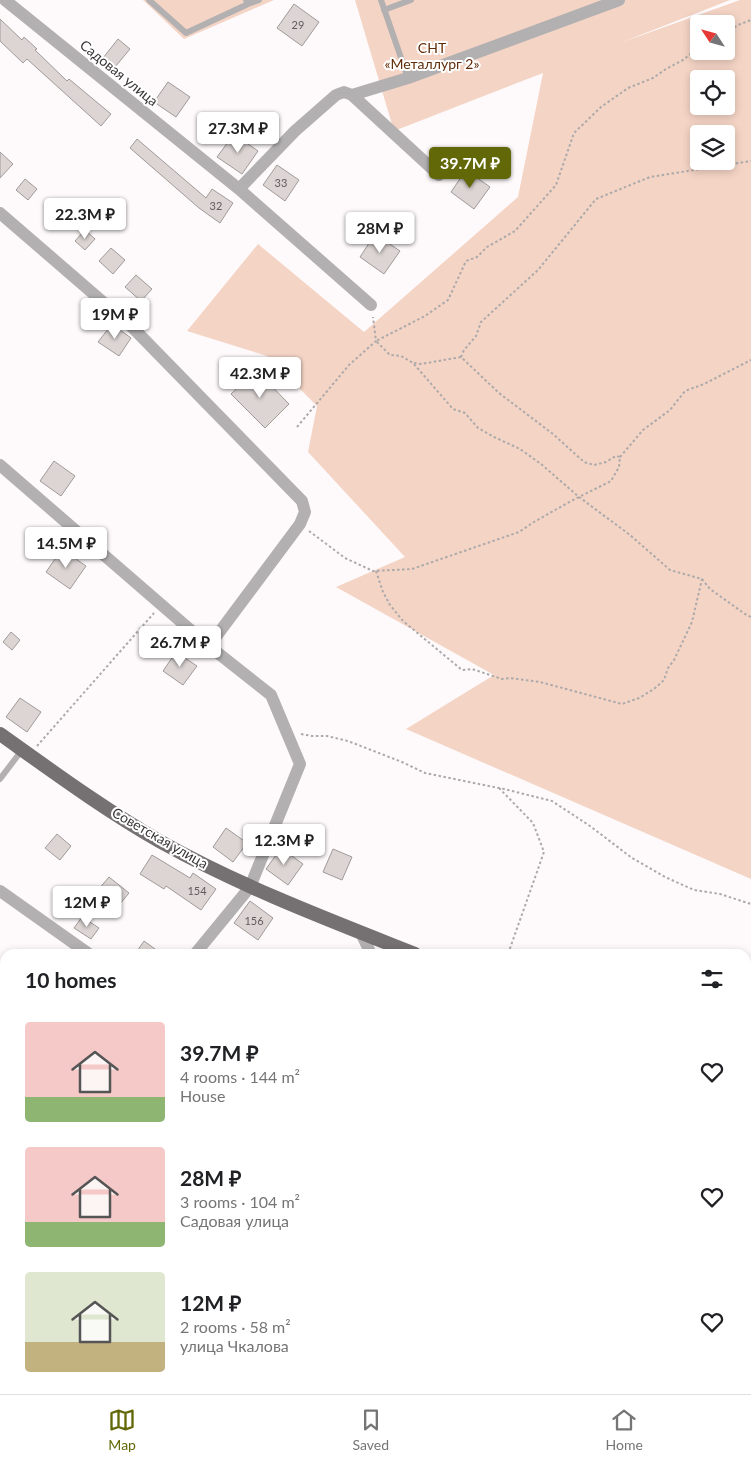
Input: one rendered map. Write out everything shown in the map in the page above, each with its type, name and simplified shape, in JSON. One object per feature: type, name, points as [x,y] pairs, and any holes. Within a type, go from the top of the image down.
[{"type":"main road","name":"Советская улица","points":[[0,734],[30,748],[74,787],[161,841],[250,887],[404,949]]},
{"type":"street","name":"Садовая улица","points":[[4,0],[239,189],[371,305]]},
{"type":"street","points":[[352,94],[408,78],[619,0]]},
{"type":"street","points":[[239,189],[296,131],[336,95],[344,92],[352,94],[439,175]]},
{"type":"street","points":[[0,213],[133,328],[302,501],[305,512],[300,524],[209,646]]},
{"type":"street","points":[[0,465],[209,646],[271,694],[284,725],[300,764],[250,887],[199,949]]},
{"type":"street","points":[[0,891],[82,949]]},
{"type":"street","points":[[361,932],[369,949]]},
{"type":"lane","points":[[149,0],[186,32],[247,2],[259,0]]},
{"type":"lane","points":[[381,0],[408,78]]},
{"type":"lane","points":[[384,10],[411,0]]},
{"type":"lane","points":[[0,779],[30,748]]},
{"type":"path","points":[[735,27],[751,20]]},
{"type":"path","points":[[297,427],[349,365],[376,341],[425,316],[448,300],[466,261],[478,257],[487,248],[516,231],[556,185],[574,133],[601,108],[628,88],[653,78],[690,54]]},
{"type":"path","points":[[461,357],[464,350],[476,336],[481,322],[538,270],[596,199],[650,176],[751,161]]},
{"type":"path","points":[[371,305],[376,341],[390,355],[401,356],[414,363],[421,364],[461,357]]},
{"type":"path","points":[[461,357],[499,393],[553,434],[584,462],[594,465],[606,462],[616,456],[620,457]]},
{"type":"path","points":[[300,524],[345,558],[373,572],[412,569],[519,532],[579,497],[611,481],[619,467],[620,457],[643,430],[670,410],[684,391],[704,384],[751,360]]},
{"type":"path","points":[[414,363],[453,409],[465,413],[478,428],[520,449],[541,464],[579,497],[630,535],[670,570],[702,579],[710,589],[751,617]]},
{"type":"path","points":[[376,571],[382,592],[403,621],[462,670],[472,669],[502,679],[510,678],[540,682],[622,704],[639,698],[664,680],[668,668],[674,660],[692,622],[702,579]]},
{"type":"path","points":[[30,748],[162,605]]},
{"type":"path","points":[[284,725],[300,734],[327,736],[348,741],[425,773],[552,801],[590,826],[632,858],[665,877],[694,890],[720,894],[751,904]]},
{"type":"path","points":[[499,788],[533,823],[544,852],[510,949]]},
{"type":"green space","points":[[143,0],[274,0],[184,39]]},
{"type":"green space","name":"СНТ «Металлург 2»","points":[[355,0],[730,0],[620,43],[690,18],[690,60],[735,60],[735,15],[698,15],[740,0],[751,0],[751,879],[406,729],[494,675],[336,587],[405,557],[308,452],[317,406],[267,356],[187,331],[258,244],[364,332],[518,197],[543,73],[394,131]]},
{"type":"building","points":[[294,4],[319,22],[302,46],[277,28]]},
{"type":"building","points":[[0,19],[22,40],[24,37],[37,49],[35,50],[67,81],[69,79],[111,114],[101,126],[27,59],[23,63],[0,41]]},
{"type":"building","points":[[118,39],[130,49],[115,67],[103,58]]},
{"type":"building","points":[[168,82],[190,97],[176,117],[154,102]]},
{"type":"building","points":[[234,134],[258,151],[242,174],[217,157]]},
{"type":"building","points":[[137,139],[206,198],[212,189],[233,203],[220,223],[199,208],[130,148]]},
{"type":"building","points":[[0,152],[13,164],[0,178]]},
{"type":"building","points":[[277,165],[299,180],[285,201],[263,185]]},
{"type":"building","points":[[466,170],[490,187],[474,209],[451,192]]},
{"type":"building","points":[[25,179],[37,189],[28,200],[16,190]]},
{"type":"building","points":[[56,203],[70,215],[61,226],[46,214]]},
{"type":"building","points":[[85,230],[95,239],[85,250],[75,241]]},
{"type":"building","points":[[375,234],[400,251],[384,274],[360,257]]},
{"type":"building","points":[[111,248],[125,260],[113,274],[99,261]]},
{"type":"building","points":[[136,275],[152,289],[141,301],[125,287]]},
{"type":"building","points":[[112,324],[131,338],[119,356],[98,342]]},
{"type":"building","points":[[256,370],[289,404],[265,428],[231,394]]},
{"type":"building","points":[[54,461],[75,476],[61,496],[40,481]]},
{"type":"building","points":[[62,549],[86,566],[70,589],[46,572]]},
{"type":"building","points":[[11,632],[20,640],[12,650],[3,642]]},
{"type":"building","points":[[176,652],[197,666],[183,685],[163,671]]},
{"type":"building","points":[[20,698],[41,712],[27,732],[6,717]]},
{"type":"building","points":[[226,828],[247,843],[233,862],[213,847]]},
{"type":"building","points":[[57,834],[71,846],[60,860],[45,848]]},
{"type":"building","points":[[281,848],[303,864],[288,885],[266,869]]},
{"type":"building","points":[[333,849],[352,857],[342,880],[323,872]]},
{"type":"building","points":[[152,855],[190,878],[193,873],[216,889],[201,910],[166,886],[164,889],[140,874]]},
{"type":"building","points":[[109,877],[129,893],[115,910],[112,908],[108,912],[98,904],[105,896],[98,890]]},
{"type":"building","points":[[250,901],[273,918],[258,940],[234,923]]},
{"type":"building","points":[[82,917],[99,928],[91,939],[74,928]]},
{"type":"building","points":[[144,941],[155,949],[138,949]]}]
